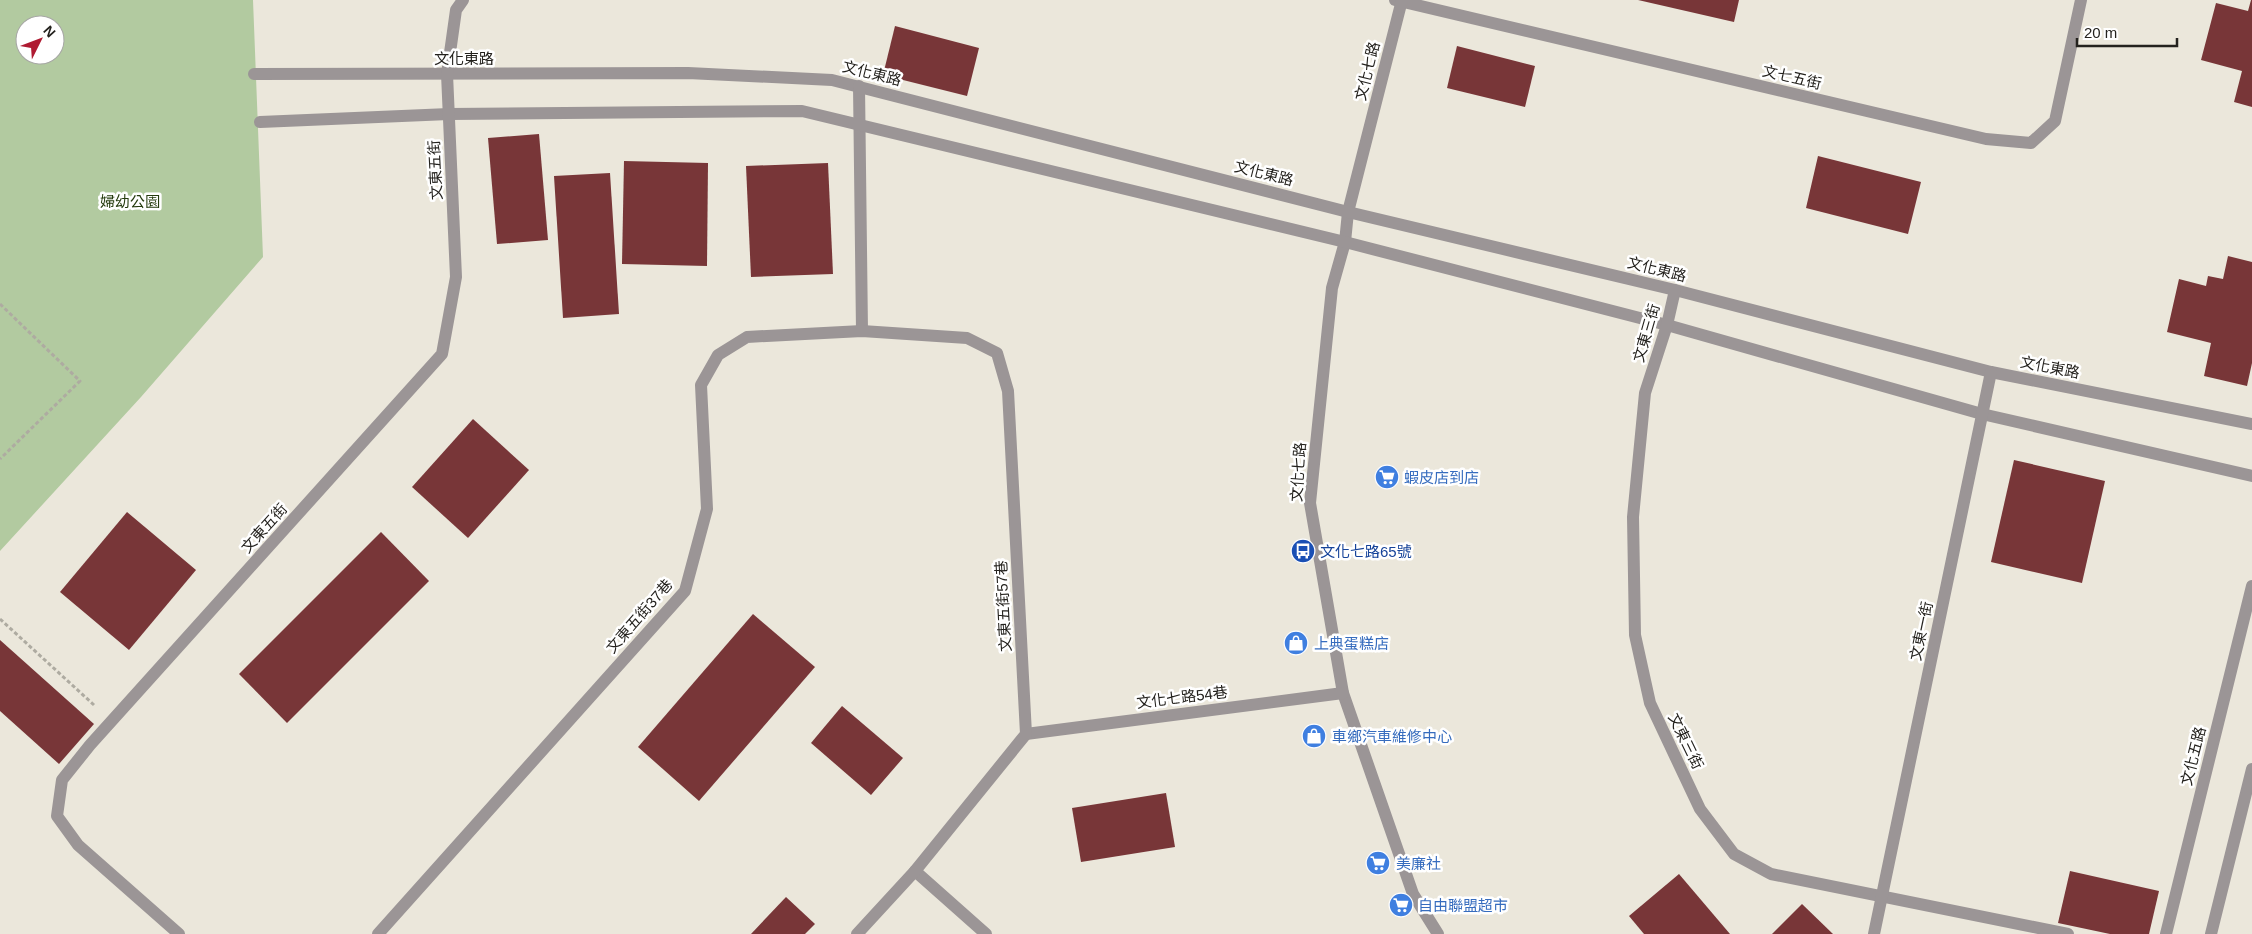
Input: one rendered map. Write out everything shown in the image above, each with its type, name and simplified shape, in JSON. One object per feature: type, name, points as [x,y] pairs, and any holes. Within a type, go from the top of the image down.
[{"type":"street","name":"文東五街","points":[[179,934],[78,845],[57,816],[62,780],[111,720],[442,354],[456,277],[447,74],[456,10],[463,0]]},
{"type":"street","name":"文七五街","points":[[1399,1],[1986,139],[2031,143],[2055,121],[2081,0]]},
{"type":"street","name":"文化七路","points":[[1399,1],[1348,212],[1345,242],[1332,288],[1310,502],[1343,694],[1413,894],[1438,934]]},
{"type":"street","name":"文化東路","points":[[254,74],[688,73],[832,80],[1348,212],[1675,290],[1991,372],[2252,424]]},
{"type":"street","points":[[859,86],[862,331]]},
{"type":"street","points":[[260,122],[449,114],[802,111],[1345,242],[1667,325],[1982,414],[2252,476]]},
{"type":"street","name":"文東三街","points":[[1675,290],[1667,325],[1645,393],[1634,517],[1635,635],[1650,703],[1700,809],[1734,854],[1771,874],[2068,934]]},
{"type":"street","name":"文東五街57巷","points":[[862,331],[967,338],[997,353],[1008,390],[1026,734]]},
{"type":"street","name":"文東五街37巷","points":[[378,934],[685,591],[707,509],[701,385],[718,355],[747,337],[862,331]]},
{"type":"street","name":"文東一街","points":[[1874,934],[1991,372]]},
{"type":"street","name":"文化五路","points":[[2166,934],[2252,586]]},
{"type":"street","name":"文化七路54巷","points":[[1026,734],[1343,694]]},
{"type":"street","points":[[857,934],[915,871],[1026,734]]},
{"type":"street","points":[[2211,934],[2252,769]]},
{"type":"street","points":[[915,871],[986,934]]},
{"type":"path","points":[[0,304],[80,381],[0,459]]},
{"type":"path","points":[[0,619],[111,720]]},
{"type":"green space","name":"婦幼公園","points":[[0,0],[253,0],[263,257],[141,397],[0,551]]},
{"type":"building","points":[[1638,0],[1739,0],[1734,22]]},
{"type":"building","points":[[2251,0],[2252,107],[2234,102],[2242,71],[2201,60],[2216,3],[2248,11]]},
{"type":"building","points":[[895,26],[979,48],[967,96],[883,75]]},
{"type":"building","points":[[1457,46],[1535,66],[1525,107],[1447,88]]},
{"type":"building","points":[[539,134],[548,240],[497,244],[488,138]]},
{"type":"building","points":[[1818,156],[1921,182],[1908,234],[1806,208]]},
{"type":"building","points":[[624,161],[708,163],[707,266],[622,264]]},
{"type":"building","points":[[828,163],[833,274],[751,277],[746,166]]},
{"type":"building","points":[[610,173],[619,314],[563,318],[554,176]]},
{"type":"building","points":[[2228,256],[2252,262],[2252,363],[2247,386],[2204,376],[2211,343],[2167,332],[2179,279],[2206,286],[2208,276],[2223,279]]},
{"type":"building","points":[[473,419],[529,470],[468,538],[412,487]]},
{"type":"building","points":[[2014,460],[2105,481],[2082,583],[1991,562]]},
{"type":"building","points":[[127,512],[196,570],[129,650],[60,592]]},
{"type":"building","points":[[381,532],[429,581],[287,723],[239,674]]},
{"type":"building","points":[[753,614],[815,667],[699,801],[638,747]]},
{"type":"building","points":[[0,640],[94,724],[59,764],[0,711]]},
{"type":"building","points":[[842,706],[903,758],[871,795],[811,743]]},
{"type":"building","points":[[1166,793],[1175,847],[1081,862],[1072,808]]},
{"type":"building","points":[[2070,871],[2159,891],[2149,934],[2110,934],[2058,923]]},
{"type":"building","points":[[1679,874],[1730,934],[1644,934],[1629,916]]},
{"type":"building","points":[[786,897],[815,924],[805,934],[751,934]]},
{"type":"building","points":[[1802,904],[1833,934],[1772,934]]},
{"type":"place","name":"蝦皮店到店","points":[[1387,477]]},
{"type":"place","name":"文化七路65號","points":[[1303,551]]},
{"type":"place","name":"上典蛋糕店","points":[[1296,643]]},
{"type":"place","name":"車鄉汽車維修中心","points":[[1314,736]]},
{"type":"place","name":"美廉社","points":[[1378,863]]},
{"type":"place","name":"自由聯盟超市","points":[[1401,905]]}]
